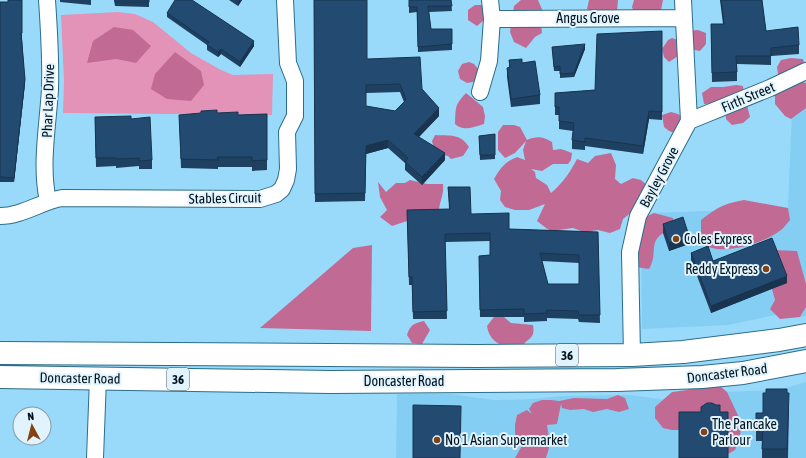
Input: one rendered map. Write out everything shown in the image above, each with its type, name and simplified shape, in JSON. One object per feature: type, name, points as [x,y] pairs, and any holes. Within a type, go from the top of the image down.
[{"type":"main road","name":"Doncaster Road","points":[[0,353],[477,356],[632,355],[683,352],[779,340],[806,335]]},
{"type":"main road","points":[[98,354],[98,378]]},
{"type":"main road","name":"Doncaster Road","points":[[0,377],[330,382],[659,379],[702,378],[743,373],[806,361]]},
{"type":"street","name":"Phar Lap Drive","points":[[47,0],[49,22],[50,87],[44,172],[48,201]]},
{"type":"street","name":"Stables Circuit","points":[[0,216],[19,214],[48,201],[62,198],[260,199],[276,194],[282,189],[286,180],[288,169],[287,132],[295,116],[295,81],[288,63],[285,0]]},
{"type":"street","points":[[480,92],[489,61],[492,19],[490,0]]},
{"type":"street","points":[[683,0],[689,121]]},
{"type":"street","name":"Angus Grove","points":[[492,19],[683,18]]},
{"type":"street","name":"Firth Street","points":[[689,121],[770,88],[806,71]]},
{"type":"street","name":"Bayley Grove","points":[[632,355],[630,252],[638,216],[689,121]]},
{"type":"street","points":[[95,458],[98,378]]},
{"type":"shaded area","points":[[521,0],[538,0],[544,14],[541,24],[542,33],[535,37],[526,48],[514,42],[510,32],[514,6]]},
{"type":"shaded area","points":[[589,0],[618,0],[617,12],[597,15],[587,9]]},
{"type":"shaded area","points":[[634,0],[663,0],[661,10],[646,18],[635,15],[632,7]]},
{"type":"shaded area","points":[[475,5],[483,5],[484,20],[477,26],[468,20],[468,10]]},
{"type":"shaded area","points":[[118,12],[135,14],[153,22],[191,53],[233,75],[273,74],[272,115],[63,113],[64,81],[61,15]]},
{"type":"shaded area","points":[[114,27],[133,30],[151,46],[136,63],[116,59],[87,63],[93,41]]},
{"type":"shaded area","points":[[698,30],[706,33],[706,44],[700,51],[688,49],[687,31]]},
{"type":"shaded area","points":[[672,38],[680,41],[681,54],[669,62],[664,57],[662,49],[668,40]]},
{"type":"shaded area","points":[[175,52],[201,71],[204,85],[191,101],[167,99],[151,89],[155,74]]},
{"type":"shaded area","points":[[791,58],[803,59],[806,69],[784,79],[778,74],[777,67],[781,60]]},
{"type":"shaded area","points":[[469,62],[474,64],[479,70],[478,81],[467,83],[460,79],[458,71],[462,64]]},
{"type":"shaded area","points":[[790,79],[806,83],[806,108],[791,119],[785,116],[775,104],[775,97],[770,88]]},
{"type":"shaded area","points":[[736,85],[743,86],[744,96],[719,103],[704,104],[702,93],[711,87]]},
{"type":"shaded area","points":[[466,93],[483,107],[485,116],[484,124],[462,128],[455,124],[456,107]]},
{"type":"shaded area","points":[[806,103],[806,316],[800,317],[799,310],[728,325],[642,329],[641,243],[651,213],[788,208],[792,109]]},
{"type":"shaded area","points":[[747,105],[750,117],[743,123],[732,125],[726,119],[725,106]]},
{"type":"shaded area","points":[[671,112],[678,114],[683,118],[675,133],[664,127],[662,115]]},
{"type":"shaded area","points":[[503,125],[514,125],[520,127],[527,140],[536,137],[543,138],[552,142],[553,150],[561,149],[572,153],[571,160],[568,164],[553,164],[542,171],[531,169],[535,172],[536,178],[547,185],[551,193],[566,177],[577,159],[588,163],[595,156],[611,153],[616,165],[615,179],[621,184],[633,178],[641,180],[649,187],[638,207],[623,219],[620,229],[610,233],[598,230],[584,232],[573,228],[551,231],[537,221],[545,204],[529,210],[515,210],[505,207],[500,200],[501,191],[494,179],[501,168],[509,161],[517,157],[525,160],[523,150],[526,141],[515,153],[505,158],[498,150],[498,132]]},
{"type":"shaded area","points":[[435,135],[458,137],[462,139],[469,147],[463,156],[451,159],[448,156],[435,154],[432,141]]},
{"type":"shaded area","points":[[410,180],[427,184],[443,184],[443,192],[439,210],[410,213],[407,221],[392,226],[380,217],[387,210],[380,197],[378,182],[386,192],[396,183],[405,183]]},
{"type":"shaded area","points":[[744,200],[788,208],[790,220],[782,229],[767,239],[739,248],[711,248],[701,242],[701,220],[721,207]]},
{"type":"shaded area","points":[[654,213],[673,218],[674,228],[659,236],[654,246],[652,262],[649,269],[636,267],[641,219]]},
{"type":"shaded area","points":[[372,245],[371,331],[260,328],[353,248]]},
{"type":"shaded area","points":[[774,250],[797,251],[806,284],[806,307],[800,317],[780,319],[770,309],[775,300],[772,289]]},
{"type":"shaded area","points":[[494,317],[504,317],[511,323],[533,325],[533,334],[521,348],[499,344],[494,341],[488,332],[487,326]]},
{"type":"shaded area","points":[[424,321],[430,330],[422,344],[412,343],[407,335],[411,327]]},
{"type":"shaded area","points":[[806,382],[806,458],[396,458],[397,394],[450,394],[494,400],[532,399],[562,396],[630,395],[668,400],[718,392],[779,390]]},
{"type":"shaded area","points":[[719,385],[727,392],[742,424],[739,441],[735,450],[728,454],[687,430],[672,430],[663,428],[655,418],[655,407],[672,392],[687,390],[694,387]]},
{"type":"shaded area","points":[[618,395],[625,398],[629,409],[619,412],[607,409],[593,412],[584,409],[570,410],[562,408],[561,404],[557,424],[547,425],[549,448],[546,458],[515,458],[523,444],[523,437],[515,436],[517,415],[527,410],[532,414],[529,409],[533,403],[542,400],[559,401],[574,398],[607,399]]},
{"type":"building","points":[[8,0],[22,0],[21,33],[25,79],[14,178],[0,177],[0,2],[8,2]]},
{"type":"building","points":[[115,0],[149,0],[149,2],[115,2]]},
{"type":"building","points":[[175,0],[192,0],[254,41],[240,62],[221,49],[218,52],[207,45],[209,42],[167,13]]},
{"type":"building","points":[[314,0],[367,0],[367,59],[420,57],[422,89],[439,108],[414,134],[445,153],[422,177],[405,162],[408,158],[388,140],[366,146],[365,193],[315,194]],"holes":[[[400,84],[406,100],[395,111],[366,106],[366,85]]]},
{"type":"building","points":[[409,0],[451,0],[452,6],[428,6],[431,29],[452,29],[452,44],[418,47],[417,7],[409,7]]},
{"type":"building","points":[[721,0],[762,0],[766,31],[798,27],[799,45],[771,48],[771,56],[736,56],[737,72],[712,73],[711,24],[724,24]]},
{"type":"building","points":[[662,31],[662,112],[649,111],[643,146],[585,138],[585,142],[572,140],[574,123],[559,121],[559,107],[555,107],[555,93],[595,90],[597,34]]},
{"type":"building","points":[[585,44],[574,73],[560,74],[560,66],[554,67],[552,47]]},
{"type":"building","points":[[522,59],[522,63],[535,61],[540,95],[511,99],[507,68],[510,67],[509,60]]},
{"type":"building","points":[[217,110],[217,113],[238,112],[238,115],[267,114],[267,160],[252,161],[252,157],[217,157],[218,160],[181,159],[179,115]]},
{"type":"building","points":[[131,116],[131,119],[150,117],[152,160],[139,161],[139,158],[96,158],[95,117]]},
{"type":"building","points":[[495,134],[495,155],[480,155],[479,136]]},
{"type":"building","points":[[448,187],[470,187],[471,214],[509,213],[509,229],[598,232],[600,315],[579,315],[578,311],[547,310],[547,313],[524,314],[524,309],[480,310],[479,256],[490,255],[490,233],[445,234],[447,311],[413,312],[412,277],[409,277],[407,210],[450,209]],"holes":[[[540,253],[579,255],[579,284],[548,284]]]},
{"type":"building","points":[[683,217],[689,236],[669,243],[663,224]]},
{"type":"building","points":[[772,238],[787,276],[711,306],[691,253],[708,246],[713,261]]},
{"type":"building","points":[[766,389],[787,389],[787,393],[789,393],[787,449],[762,449],[763,429],[756,429],[756,413],[763,413],[763,393],[766,393]]},
{"type":"building","name":"The Pancake Parlour","points":[[707,403],[720,405],[720,412],[728,412],[728,458],[679,458],[679,412],[701,412],[701,407]]},
{"type":"building","name":"No 1 Asian Supermarket","points":[[413,405],[461,406],[460,458],[413,458]]},
{"type":"place","name":"Coles Express","points":[[676,239]]},
{"type":"place","name":"Reddy Express","points":[[766,269]]},
{"type":"place","name":"The Pancake Parlour","points":[[704,432]]},
{"type":"place","name":"No 1 Asian Supermarket","points":[[437,440]]}]
